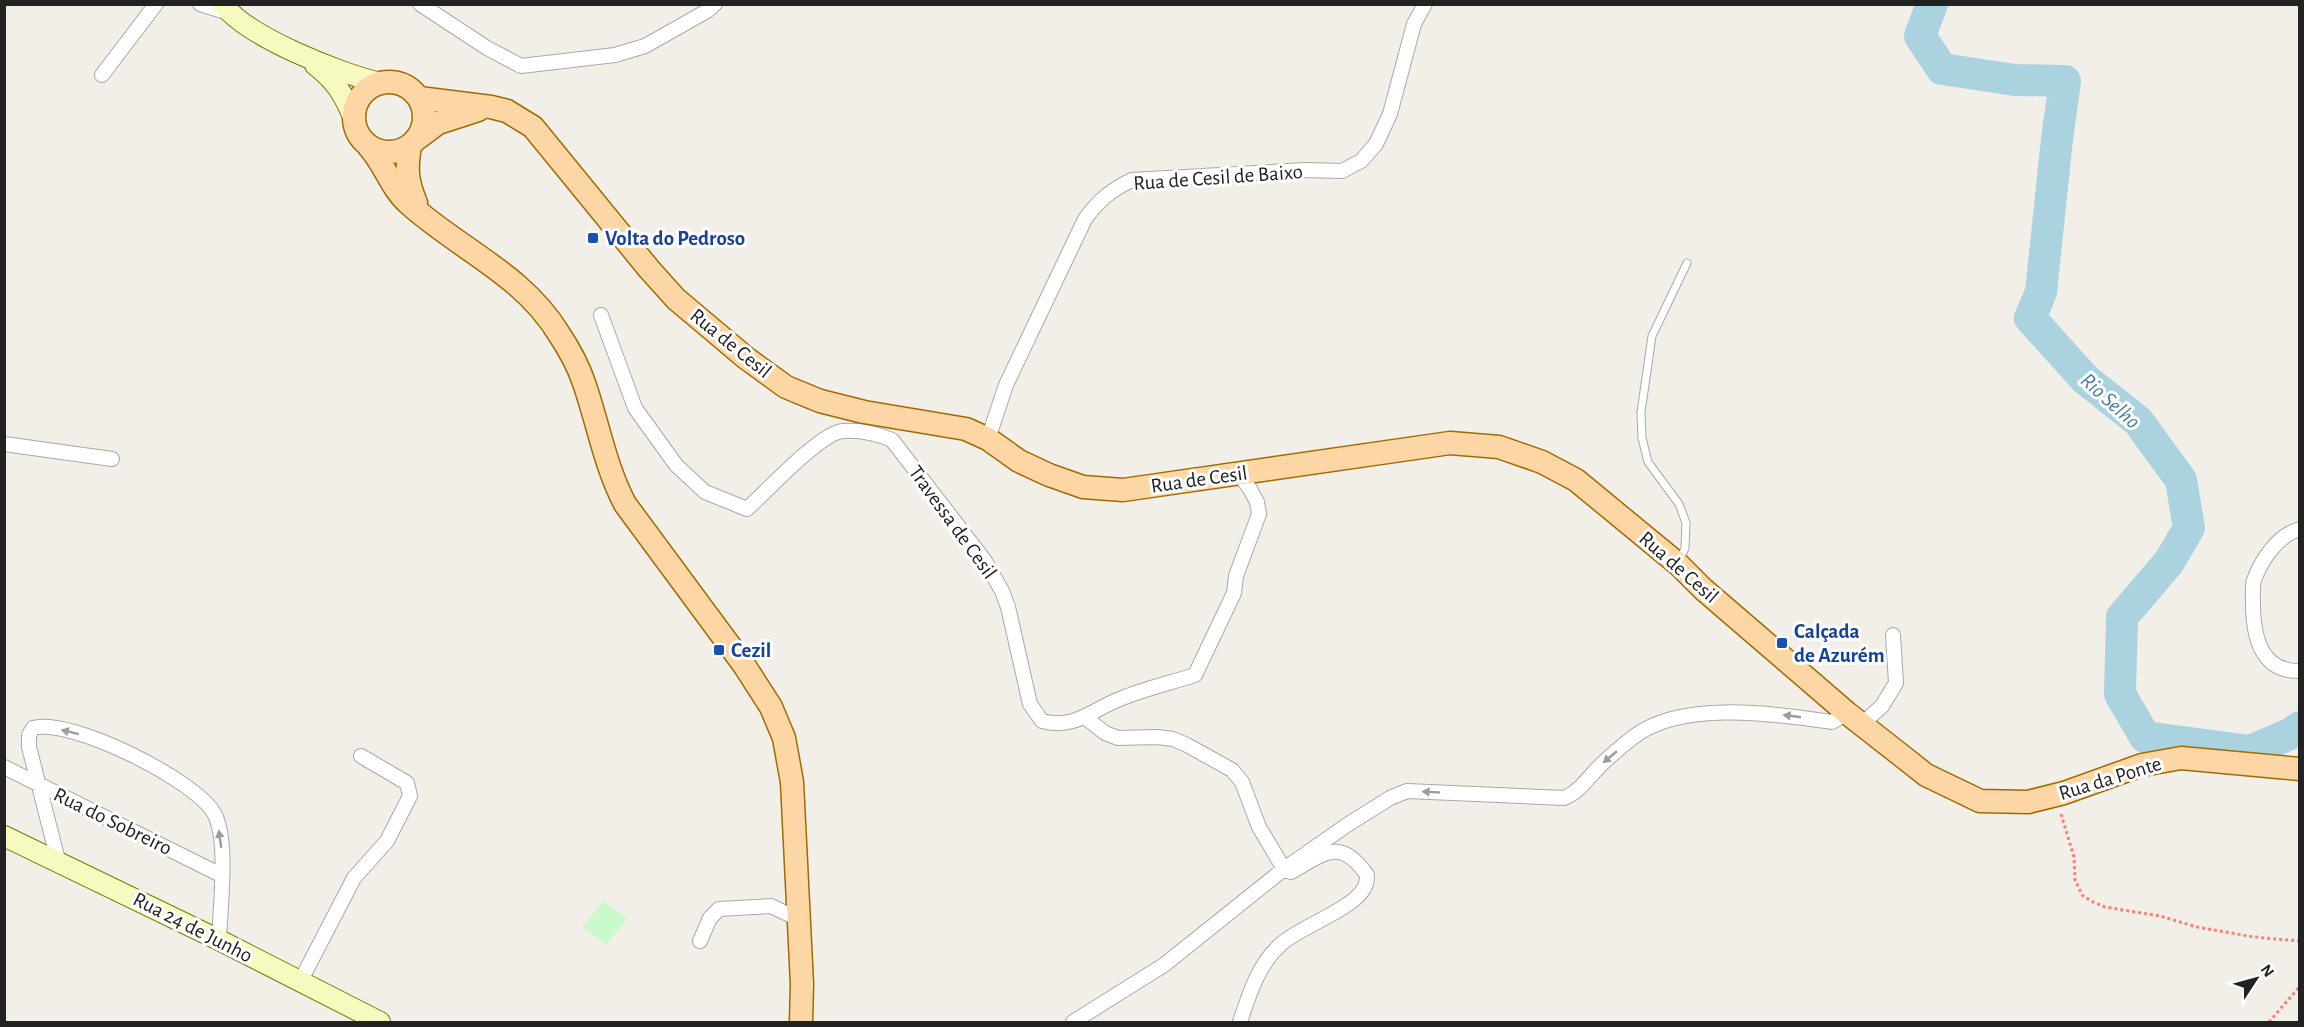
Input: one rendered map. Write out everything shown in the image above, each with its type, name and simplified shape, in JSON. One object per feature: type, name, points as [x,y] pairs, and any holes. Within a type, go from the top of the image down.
[{"type":"main road","points":[[419,213],[409,189],[407,163],[414,142],[423,129],[425,118],[419,98],[402,84],[381,83],[371,87],[358,99],[354,119],[361,139],[369,147],[405,201],[419,213],[513,281],[558,331],[584,381],[613,478],[625,504],[739,657],[771,707],[784,738],[792,782],[801,1023]]},
{"type":"main road","name":"Rua de Cesil","points":[[419,98],[507,111],[533,127],[676,299],[746,358],[786,387],[820,401],[864,412],[966,429],[988,439],[1029,466],[1049,476],[1083,487],[1123,490],[1450,443],[1499,447],[1542,462],[1576,480],[1678,564],[1703,589],[1855,718],[1926,775]]},
{"type":"main road","points":[[369,147],[390,153],[400,151],[438,123],[491,107]]},
{"type":"main road","name":"Rua da Ponte","points":[[1926,775],[1980,801],[2028,802],[2054,796],[2142,765],[2181,758],[2300,769]]},
{"type":"street","points":[[102,75],[156,4]]},
{"type":"street","points":[[200,4],[226,9],[245,26],[302,54],[356,77],[381,83]]},
{"type":"street","points":[[420,4],[487,48],[521,66],[615,55],[645,46],[707,11],[715,4]]},
{"type":"street","name":"Rua de Cesil de Baixo","points":[[988,439],[1006,385],[1085,219],[1096,203],[1110,191],[1132,180],[1305,170],[1342,171],[1360,161],[1376,144],[1390,114],[1414,24],[1425,4]]},
{"type":"street","points":[[302,54],[331,77],[344,96],[354,119]]},
{"type":"street","points":[[601,315],[635,408],[676,465],[705,492],[747,509],[822,439],[841,431],[880,435],[892,440],[900,418]]},
{"type":"street","name":"Travessa de Cesil","points":[[892,440],[985,561],[1002,591],[1008,607],[1030,704],[1042,722],[1052,724],[1086,718],[1119,699],[1195,675],[1234,593],[1236,576],[1259,514],[1257,502],[1238,473]]},
{"type":"street","points":[[4,444],[112,459]]},
{"type":"street","points":[[2300,529],[2289,532],[2267,554],[2253,582],[2253,628],[2260,648],[2272,663],[2288,671],[2300,671]]},
{"type":"street","points":[[1073,1023],[1164,965],[1284,869],[1373,809],[1407,791],[1564,798],[1573,795],[1602,764],[1635,735],[1671,718],[1708,713],[1768,713],[1832,722],[1855,718],[1882,706],[1896,683],[1893,635]]},
{"type":"street","points":[[1086,718],[1105,733],[1118,738],[1173,739],[1232,770],[1242,782],[1259,827],[1284,869],[1291,872],[1325,853],[1342,852],[1357,860],[1367,875],[1364,889],[1353,900],[1281,943],[1266,961],[1249,994],[1240,1023]]},
{"type":"street","points":[[58,860],[29,747],[29,735],[33,728],[43,725],[110,744],[172,777],[203,800],[214,814],[222,839],[219,940]]},
{"type":"street","points":[[300,982],[354,878],[387,841],[410,796],[407,783],[361,756]]},
{"type":"street","name":"Rua do Sobreiro","points":[[4,767],[221,875]]},
{"type":"street","name":"Rua 24 de Junho","points":[[4,836],[58,860],[219,940],[380,1023]]},
{"type":"street","points":[[700,941],[710,918],[719,909],[771,906],[798,919]]},
{"type":"lane","points":[[1678,564],[1685,548],[1686,523],[1679,504],[1648,462],[1642,438],[1641,412],[1652,336],[1687,263]]},
{"type":"path","points":[[2054,796],[2074,857],[2075,880],[2082,895],[2091,901],[2104,907],[2160,916],[2197,927],[2254,937],[2300,941]]},
{"type":"path","points":[[2269,1023],[2300,986]]},
{"type":"green space","points":[[603,901],[627,919],[606,945],[583,927]]},
{"type":"waterway","name":"Rio Selho","points":[[1932,4],[1920,36],[1942,69],[2015,80],[2065,81],[2041,292],[2030,318],[2085,379],[2138,421],[2181,480],[2189,528],[2169,562],[2122,617],[2120,694],[2145,737],[2250,751],[2290,734],[2300,727]]},
{"type":"place","name":"Volta do Pedroso","points":[[593,238]]},
{"type":"place","name":"Calçada de Azurém","points":[[1782,643]]},
{"type":"place","name":"Cezil","points":[[719,650]]}]
